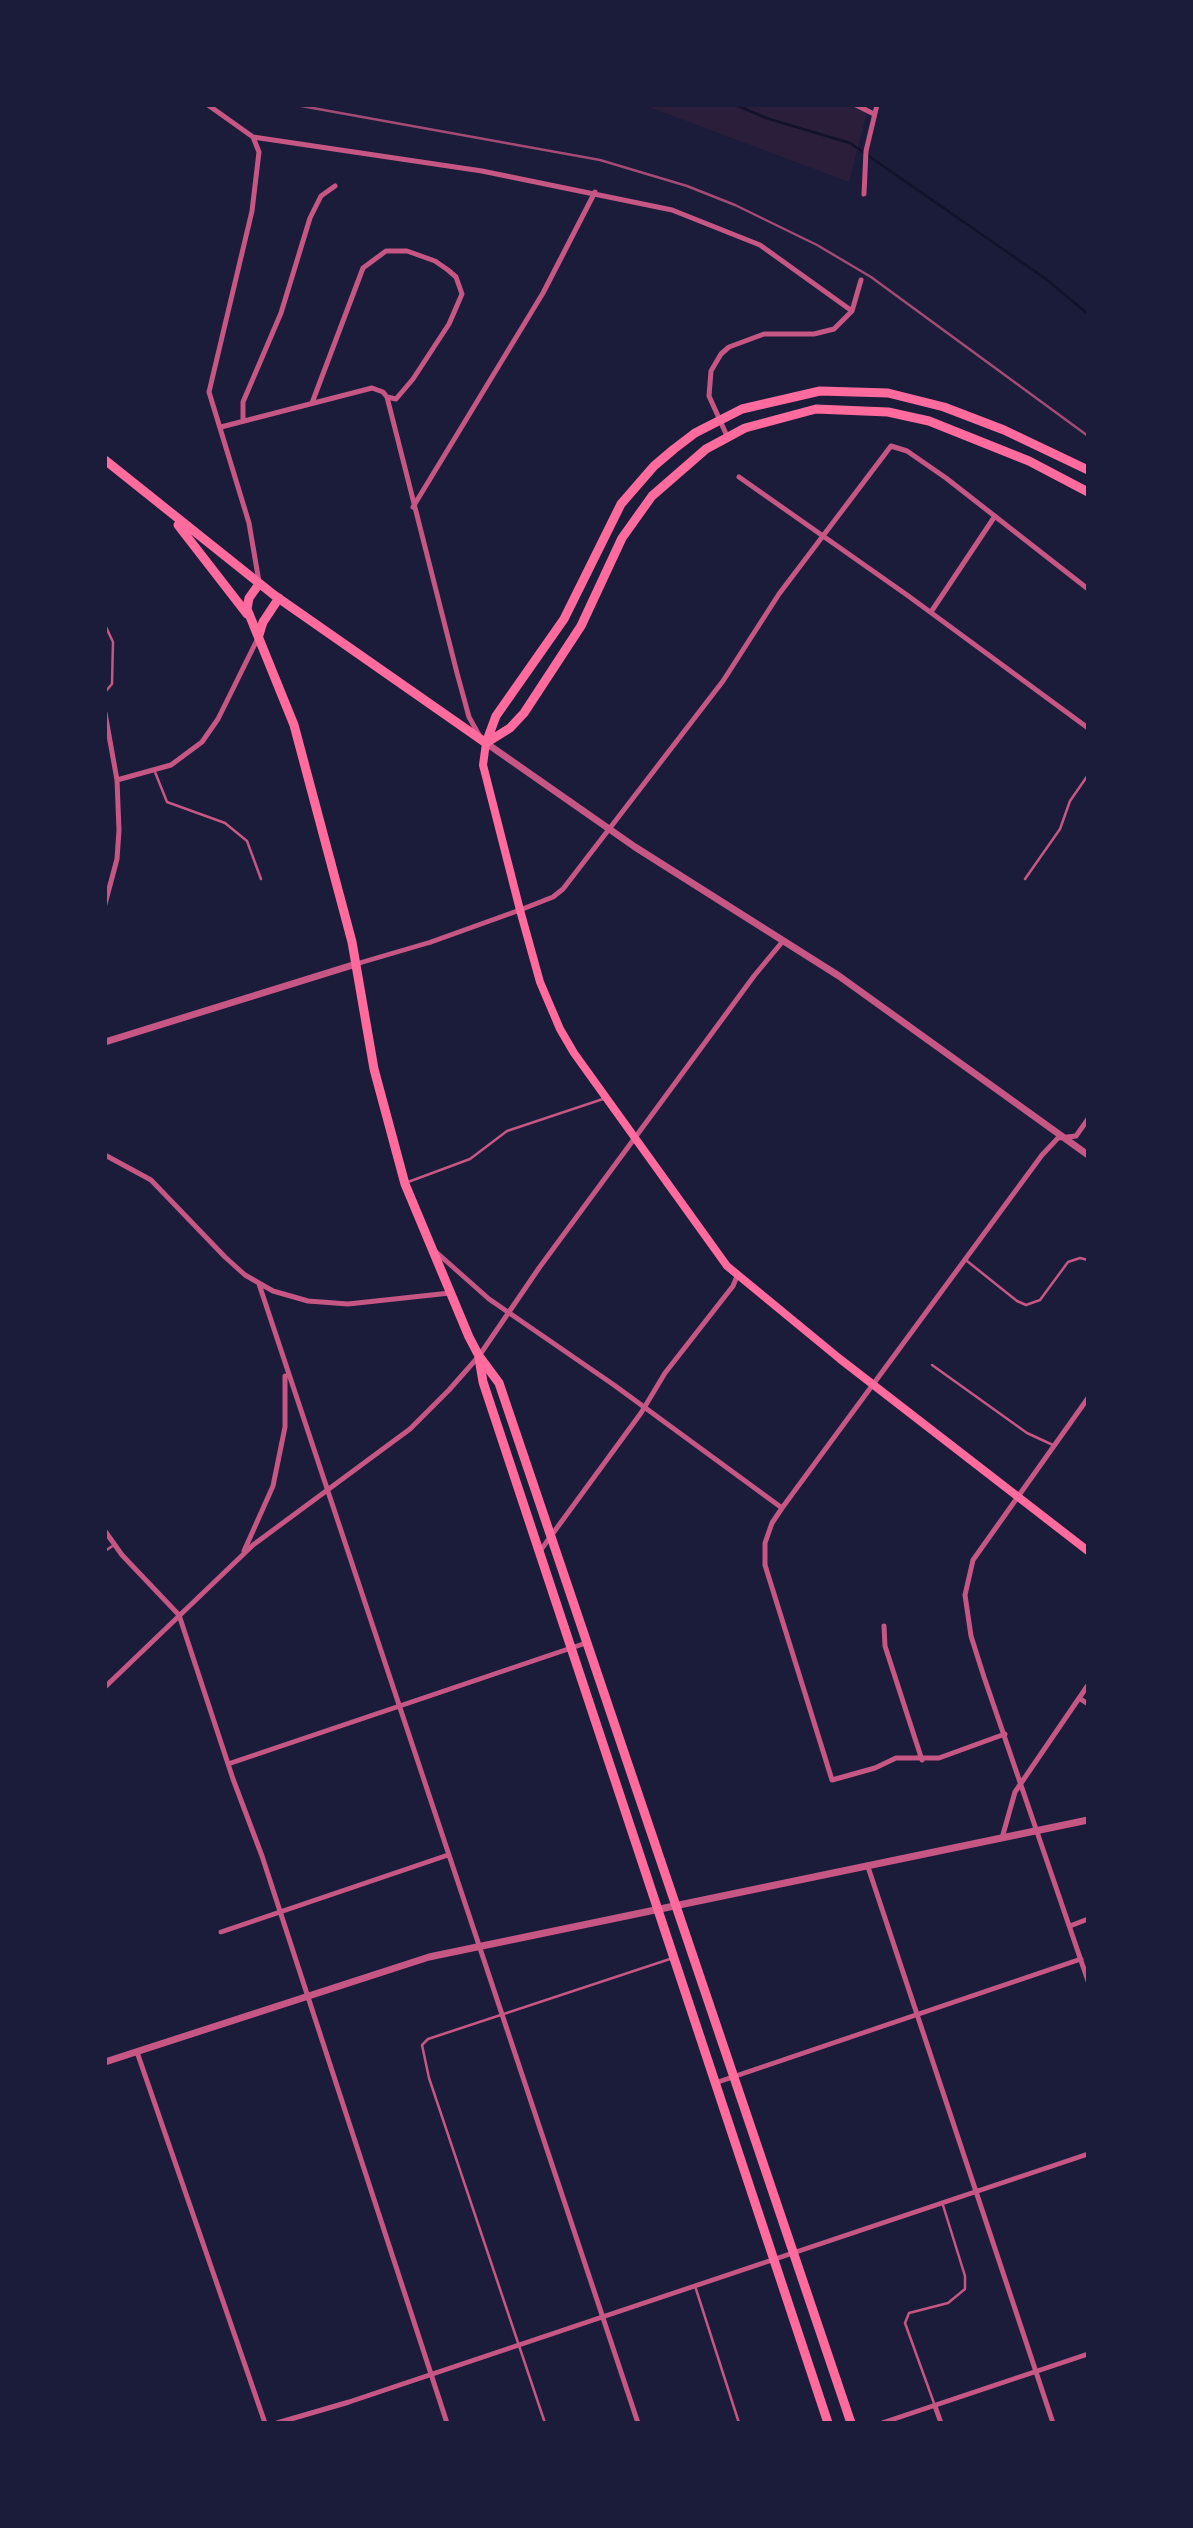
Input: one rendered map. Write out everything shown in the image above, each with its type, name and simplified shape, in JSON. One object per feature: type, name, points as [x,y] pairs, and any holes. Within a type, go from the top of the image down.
[{"type":"main road","points":[[1088,470],[1014,434],[956,411],[888,393],[842,390],[791,395],[742,409],[719,420],[664,458],[621,504],[564,619],[496,716],[486,743],[483,765],[547,1002],[574,1053],[737,1276],[1088,1551]]},
{"type":"main road","points":[[486,743],[510,728],[524,713],[581,626],[616,550],[636,516],[669,479],[727,436],[766,420],[816,409],[857,408],[888,412],[942,426],[1029,461],[1088,492]]},
{"type":"main road","points":[[105,460],[259,584],[486,743]]},
{"type":"main road","points":[[169,513],[250,618],[294,725],[356,964],[374,1069],[405,1184],[479,1356],[499,1383],[851,2423]]},
{"type":"main road","points":[[250,618],[249,598],[259,584]]},
{"type":"main road","points":[[259,636],[263,622],[279,598]]},
{"type":"main road","points":[[479,1356],[482,1382],[828,2423]]},
{"type":"street","points":[[208,105],[253,136],[482,171],[595,192],[672,210],[738,235],[781,257],[852,310]]},
{"type":"street","points":[[856,105],[874,114]]},
{"type":"street","points":[[863,194],[866,151],[877,105]]},
{"type":"street","points":[[253,136],[259,152],[252,211],[209,392],[249,523],[259,584]]},
{"type":"street","points":[[243,421],[243,402],[281,313],[310,218],[321,196],[335,186]]},
{"type":"street","points":[[413,507],[543,293],[595,192]]},
{"type":"street","points":[[312,403],[363,268],[386,251],[407,251],[435,261],[448,270],[456,277],[461,294],[449,324],[413,379],[396,399],[387,397]]},
{"type":"street","points":[[727,436],[712,406],[709,384],[715,361],[729,347],[764,334],[824,333],[842,323],[852,310],[860,280]]},
{"type":"street","points":[[221,426],[372,388],[383,391],[387,397],[413,507],[469,717],[486,743],[610,830],[884,1007],[1088,1155]]},
{"type":"street","points":[[105,1042],[431,942],[553,897],[563,889],[610,830],[723,681],[779,594],[889,449],[897,446],[914,455],[1088,589]]},
{"type":"street","points":[[738,477],[931,612],[1088,728]]},
{"type":"street","points":[[931,612],[995,516]]},
{"type":"street","points":[[117,780],[155,772],[185,757],[212,730],[259,636]]},
{"type":"street","points":[[105,713],[117,780],[120,830],[117,859],[105,904]]},
{"type":"street","points":[[105,1687],[243,1554],[410,1429],[479,1356],[635,1138],[783,941]]},
{"type":"street","points":[[1005,1734],[939,1758],[896,1758],[836,1781],[830,1777],[765,1565],[767,1534],[782,1508],[1042,1155],[1055,1140],[1076,1136],[1088,1119]]},
{"type":"street","points":[[105,1155],[152,1180],[225,1257],[259,1284],[290,1297],[348,1304],[450,1293]]},
{"type":"street","points":[[428,1242],[464,1280],[782,1508]]},
{"type":"street","points":[[540,1551],[673,1363],[733,1286],[737,1276]]},
{"type":"street","points":[[259,1284],[638,2423]]},
{"type":"street","points":[[243,1554],[267,1504],[280,1459],[287,1398],[284,1365]]},
{"type":"street","points":[[1088,1398],[973,1560],[965,1595],[971,1636],[1088,1981]]},
{"type":"street","points":[[508,1456],[521,1449]]},
{"type":"street","points":[[105,1531],[114,1545],[179,1615],[280,1912],[447,2423]]},
{"type":"street","points":[[884,1626],[884,1646],[922,1760]]},
{"type":"street","points":[[228,1764],[586,1643]]},
{"type":"street","points":[[1002,1838],[1015,1792],[1088,1685]]},
{"type":"street","points":[[1079,1698],[1088,1704]]},
{"type":"street","points":[[601,1736],[616,1732]]},
{"type":"street","points":[[105,2062],[411,1961],[1088,1820]]},
{"type":"street","points":[[221,1932],[448,1855]]},
{"type":"street","points":[[867,1867],[1053,2423]]},
{"type":"street","points":[[1070,1926],[1088,1919]]},
{"type":"street","points":[[715,2083],[1081,1959]]},
{"type":"street","points":[[137,2052],[265,2423]]},
{"type":"street","points":[[277,2423],[1088,2154]]},
{"type":"street","points":[[881,2423],[1088,2354]]},
{"type":"street","points":[[934,2406],[941,2423]]},
{"type":"lane","points":[[105,625],[113,642],[112,684],[105,692]]},
{"type":"lane","points":[[155,772],[167,802],[225,823],[247,841],[261,879]]},
{"type":"lane","points":[[1025,879],[1060,829],[1070,801],[1088,775]]},
{"type":"lane","points":[[405,1184],[470,1159],[507,1131],[606,1098]]},
{"type":"lane","points":[[964,1258],[1017,1301],[1026,1305],[1040,1300],[1068,1262],[1080,1258],[1088,1260]]},
{"type":"lane","points":[[932,1365],[1017,1426],[1053,1445]]},
{"type":"lane","points":[[105,1551],[114,1545]]},
{"type":"lane","points":[[545,2423],[421,2049],[428,2039],[673,1958]]},
{"type":"lane","points":[[934,2406],[905,2323],[909,2313],[948,2303],[965,2289],[965,2276],[943,2202]]},
{"type":"lane","points":[[695,2286],[739,2423]]},
{"type":"shaded area","points":[[644,105],[869,105],[849,182]]},
{"type":"waterway","points":[[736,105],[766,118],[850,143],[1046,279],[1088,314]]},
{"type":"railway","points":[[296,105],[600,160],[687,186],[735,205],[817,245],[871,277],[1088,436]]}]
